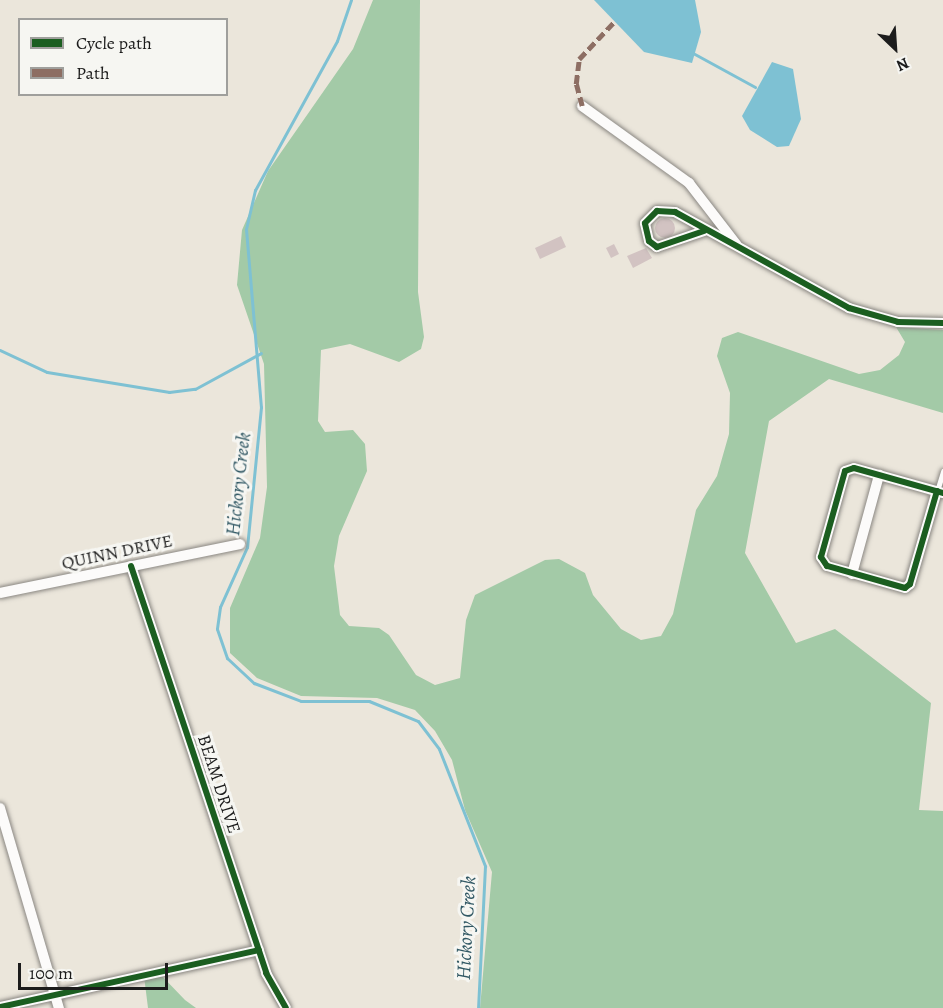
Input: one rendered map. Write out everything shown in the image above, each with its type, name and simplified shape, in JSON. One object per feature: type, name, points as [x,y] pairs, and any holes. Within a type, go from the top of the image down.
[{"type":"street","points":[[582,106],[689,183],[737,245]]},
{"type":"street","points":[[704,231],[657,247],[649,241],[645,223],[663,210],[691,218],[704,231],[737,245],[849,308],[898,322],[943,323]]},
{"type":"street","points":[[854,468],[879,475],[940,492],[910,584],[904,588],[827,566],[821,557],[845,471],[854,468]]},
{"type":"street","points":[[852,574],[879,475]]},
{"type":"street","name":"QUINN DRIVE","points":[[0,593],[240,544]]},
{"type":"street","name":"BEAM DRIVE","points":[[131,566],[259,950],[286,1008]]},
{"type":"street","points":[[0,808],[5,835],[59,1008]]},
{"type":"street","points":[[0,1007],[259,950]]},
{"type":"lane","points":[[940,492],[943,471]]},
{"type":"green space","points":[[373,0],[420,0],[418,292],[424,337],[421,349],[399,362],[350,344],[321,350],[318,421],[325,432],[353,430],[365,444],[367,471],[339,536],[334,566],[340,615],[349,626],[379,628],[389,635],[416,675],[435,685],[460,678],[466,620],[475,595],[545,560],[559,559],[585,573],[593,595],[621,629],[641,640],[661,636],[673,614],[696,510],[717,476],[729,434],[730,393],[717,356],[722,338],[738,332],[859,374],[880,370],[899,355],[905,342],[896,327],[943,330],[943,413],[829,379],[769,421],[745,553],[796,643],[835,629],[931,703],[919,810],[943,811],[943,1008],[480,1008],[492,872],[465,810],[452,760],[435,731],[415,710],[377,698],[301,696],[257,678],[230,653],[230,608],[260,538],[267,487],[264,364],[237,285],[242,230],[268,171],[353,49]]},
{"type":"green space","points":[[159,973],[196,1008],[148,1008],[144,976]]},
{"type":"water","points":[[594,0],[695,0],[701,32],[692,63],[644,52]]},
{"type":"water","points":[[772,62],[793,69],[801,119],[789,146],[777,147],[750,130],[742,116]]},
{"type":"building","points":[[665,218],[672,221],[675,228],[672,235],[665,238],[658,235],[655,228],[658,221]]},
{"type":"building","points":[[561,236],[566,247],[540,259],[535,248]]},
{"type":"building","points":[[614,244],[619,254],[611,258],[606,248]]},
{"type":"building","points":[[646,248],[652,258],[633,268],[627,256]]},
{"type":"waterway","name":"Hickory Creek","points":[[351,0],[337,41],[255,190],[246,229],[261,407],[247,547],[220,607],[217,629],[227,658],[254,683],[301,701],[369,701],[418,721],[439,749],[485,866],[478,1008]]},
{"type":"waterway","points":[[691,52],[755,87]]},
{"type":"waterway","points":[[0,350],[47,372],[169,392],[195,389],[261,353]]},
{"type":"marked path","points":[[582,106],[576,84],[579,59],[614,22]]},
{"type":"cycle path","points":[[704,231],[657,247],[649,241],[645,223],[657,211],[675,212],[849,308],[898,322],[943,323]]},
{"type":"cycle path","points":[[937,491],[910,584],[905,588],[827,566],[821,557],[845,471],[854,468],[943,493]]},
{"type":"cycle path","points":[[131,566],[266,973],[286,1008]]},
{"type":"cycle path","points":[[0,1007],[259,950]]}]
